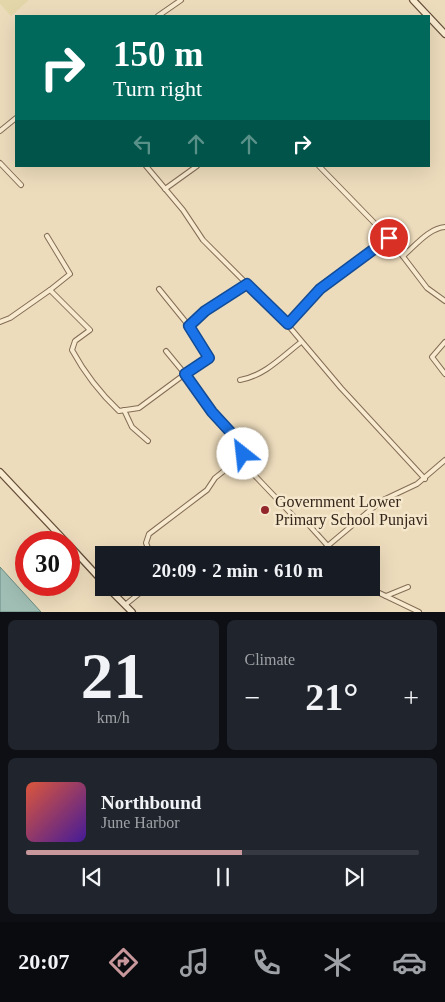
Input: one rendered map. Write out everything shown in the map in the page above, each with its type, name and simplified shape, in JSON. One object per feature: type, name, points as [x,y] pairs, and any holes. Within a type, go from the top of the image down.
[{"type":"main road","points":[[413,0],[426,15]]},
{"type":"main road","points":[[430,19],[445,34]]},
{"type":"main road","points":[[0,472],[56,531]]},
{"type":"main road","points":[[80,557],[95,572]]},
{"type":"main road","points":[[116,596],[132,612]]},
{"type":"street","points":[[159,15],[181,0]]},
{"type":"street","points":[[0,131],[15,119]]},
{"type":"street","points":[[0,163],[21,184]]},
{"type":"street","points":[[147,167],[183,210],[203,240],[288,324],[300,342],[424,478]]},
{"type":"street","points":[[165,189],[196,167]]},
{"type":"street","points":[[320,167],[389,238],[427,288],[445,301]]},
{"type":"street","points":[[403,256],[432,231],[445,227]]},
{"type":"street","points":[[0,322],[10,318],[70,274],[47,236]]},
{"type":"street","points":[[288,324],[320,289],[389,238]]},
{"type":"street","points":[[189,326],[205,311],[247,284]]},
{"type":"street","points":[[50,290],[90,330],[75,341],[72,350],[81,366],[119,411],[139,408],[209,358],[189,326],[159,289]]},
{"type":"street","points":[[240,380],[252,378],[268,368],[300,342]]},
{"type":"street","points":[[445,342],[432,357],[445,374]]},
{"type":"street","points":[[147,546],[149,534],[207,490],[215,478],[239,459],[246,449],[212,412],[166,351]]},
{"type":"street","points":[[124,410],[132,427],[148,441]]},
{"type":"street","points":[[239,459],[298,522],[308,524],[329,546],[381,502],[424,478],[445,460]]},
{"type":"street","points":[[386,596],[408,587]]},
{"type":"street","points":[[380,593],[419,612]]},
{"type":"street","points":[[124,604],[135,596]]},
{"type":"shaded area","points":[[0,0],[29,0],[11,16],[0,4]]},
{"type":"water","points":[[0,567],[15,583],[15,596],[26,596],[41,612],[0,612]]},
{"type":"place","name":"Government Lower Primary School Punjavi","points":[[265,510]]},
{"type":"route","points":[[243,454],[246,449],[242,443],[233,436],[212,412],[185,374],[209,358],[189,326],[205,311],[247,284],[288,324],[320,289],[389,238]]}]
